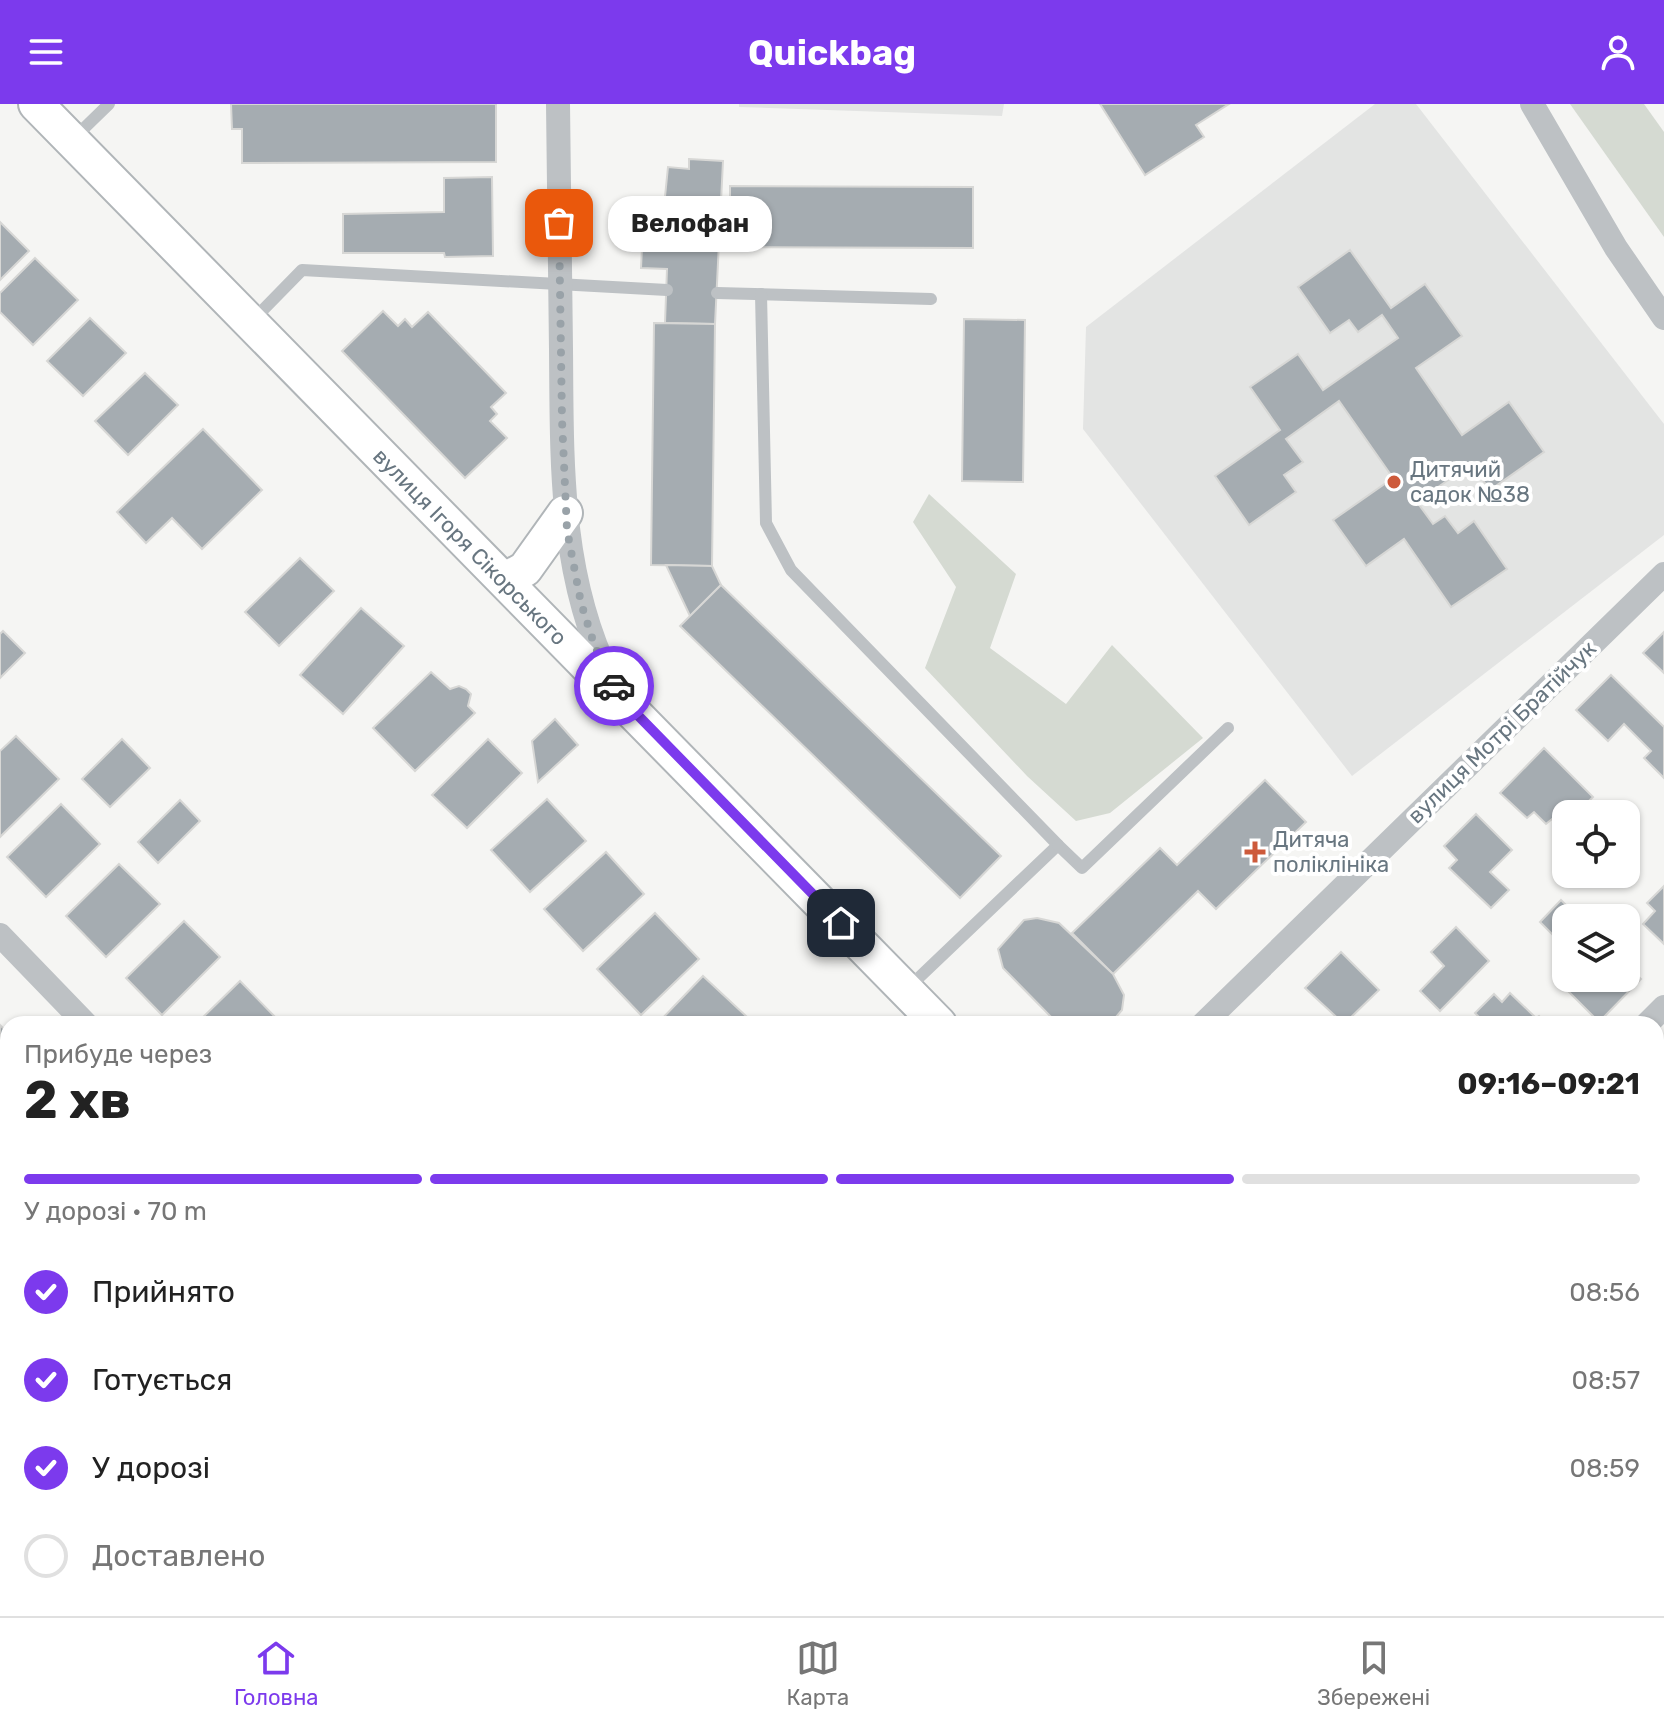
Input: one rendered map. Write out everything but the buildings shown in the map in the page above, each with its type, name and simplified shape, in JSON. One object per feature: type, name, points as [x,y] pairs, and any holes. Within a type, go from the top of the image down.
[{"type":"street","name":"вулиця Ігоря Сікорського","points":[[36,104],[931,1016]]},
{"type":"street","points":[[558,104],[565,513],[581,603],[595,647],[619,696]]},
{"type":"street","points":[[1532,104],[1616,248],[1664,318]]},
{"type":"street","points":[[505,580],[525,569],[565,513]]},
{"type":"street","name":"вулиця Мотрі Братійчук","points":[[1211,1016],[1664,574]]},
{"type":"street","points":[[0,935],[78,1016]]},
{"type":"lane","points":[[72,140],[109,104]]},
{"type":"lane","points":[[251,322],[302,270],[667,290]]},
{"type":"lane","points":[[717,293],[931,299]]},
{"type":"lane","points":[[761,294],[766,523],[791,570],[1082,868],[1228,728]]},
{"type":"lane","points":[[906,990],[1058,845]]},
{"type":"shaded area","points":[[739,104],[1004,104],[1002,116],[739,107]]},
{"type":"shaded area","name":"Дитячий садок №38","points":[[1375,104],[1416,104],[1664,424],[1664,535],[1352,776],[1083,429],[1086,327]]},
{"type":"shaded area","points":[[1570,104],[1644,104],[1664,132],[1664,237]]},
{"type":"shaded area","points":[[929,494],[1016,574],[990,648],[1066,704],[1112,645],[1203,738],[1110,813],[1076,821],[1027,776],[925,668],[956,587],[913,522]]},
{"type":"way so far","points":[[559,223],[567,530],[581,603],[595,647],[614,686]]},
{"type":"place","name":"Велофан","points":[[559,223]]},
{"type":"place","name":"Дитячий садок №38","points":[[1394,482]]},
{"type":"place","name":"Дитяча поліклініка","points":[[1255,852]]},
{"type":"route","points":[[614,686],[619,696],[841,923]]}]
